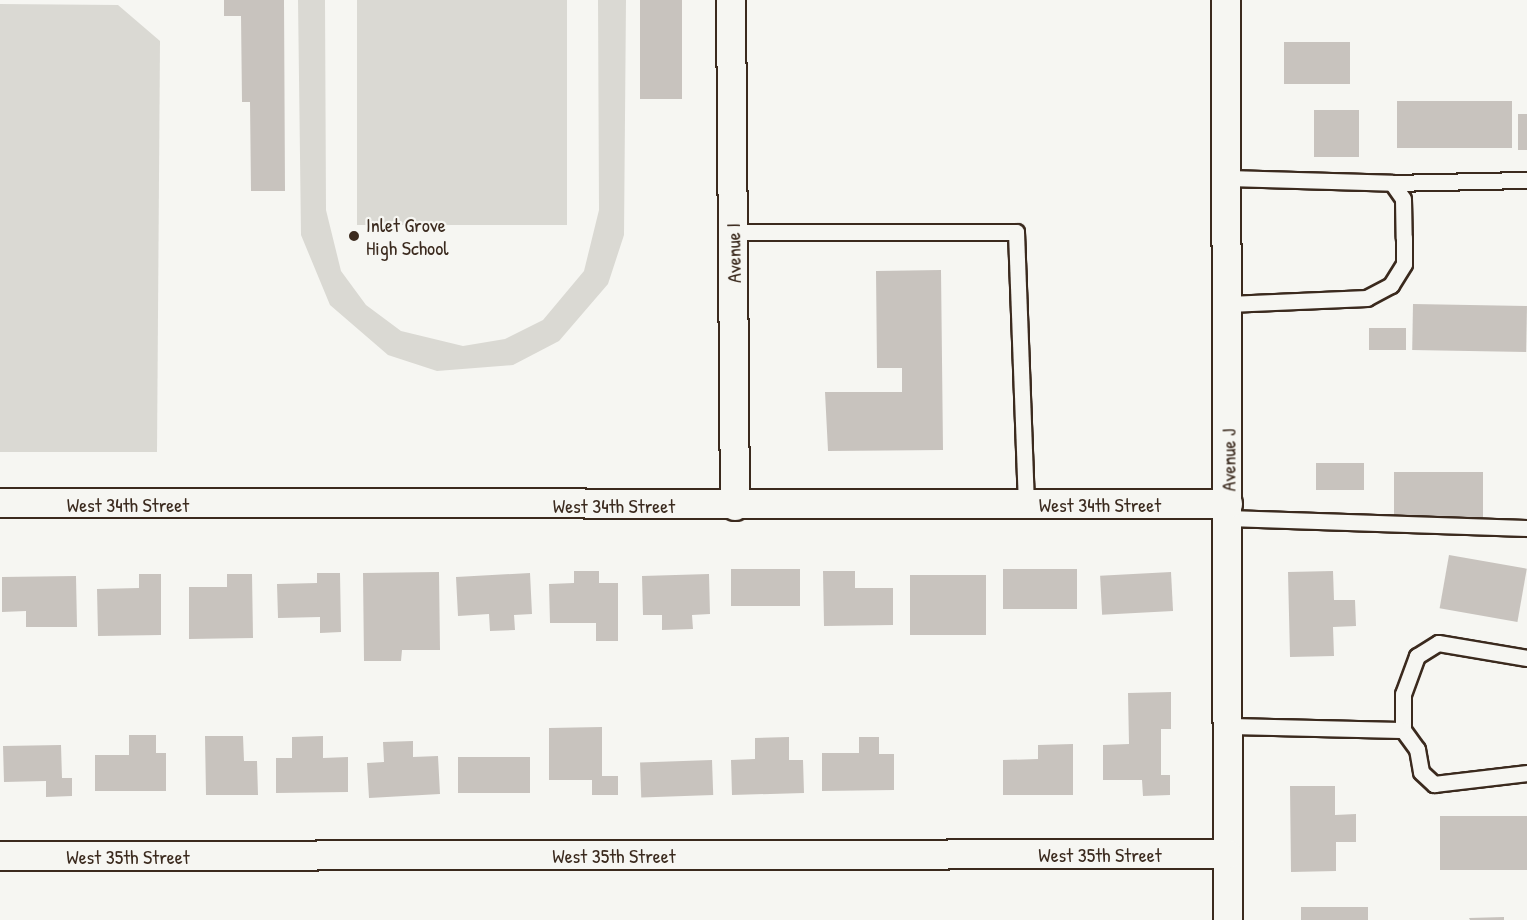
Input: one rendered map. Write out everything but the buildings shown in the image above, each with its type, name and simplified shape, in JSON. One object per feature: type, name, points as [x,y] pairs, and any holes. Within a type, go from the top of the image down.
[{"type":"street","name":"Avenue I","points":[[731,0],[735,506]]},
{"type":"street","name":"Avenue J","points":[[1226,0],[1228,920]]},
{"type":"street","name":"West 34th Street","points":[[0,503],[1026,505],[1228,511]]},
{"type":"street","name":"West 35th Street","points":[[0,856],[1228,854]]},
{"type":"lane","points":[[1227,178],[1392,183],[1527,180]]},
{"type":"lane","points":[[1228,304],[1367,298],[1391,285],[1404,264],[1403,199],[1392,183]]},
{"type":"lane","points":[[733,232],[1016,232],[1026,505]]},
{"type":"lane","points":[[1228,511],[1527,528]]},
{"type":"lane","points":[[1527,658],[1438,643],[1417,656],[1403,694],[1403,730],[1417,749],[1421,772],[1434,784],[1527,773]]},
{"type":"lane","points":[[1228,726],[1403,730]]},
{"type":"shaded area","points":[[298,0],[325,0],[326,210],[341,271],[366,305],[401,331],[463,346],[505,339],[543,320],[584,271],[599,210],[598,0],[626,0],[624,235],[608,284],[559,341],[513,365],[437,371],[388,355],[330,305],[301,235]]},
{"type":"shaded area","points":[[357,0],[567,0],[567,225],[357,225]]},
{"type":"shaded area","points":[[0,4],[118,5],[160,41],[157,452],[0,452]]},
{"type":"place","name":"Inlet Grove High School","points":[[354,236]]}]
